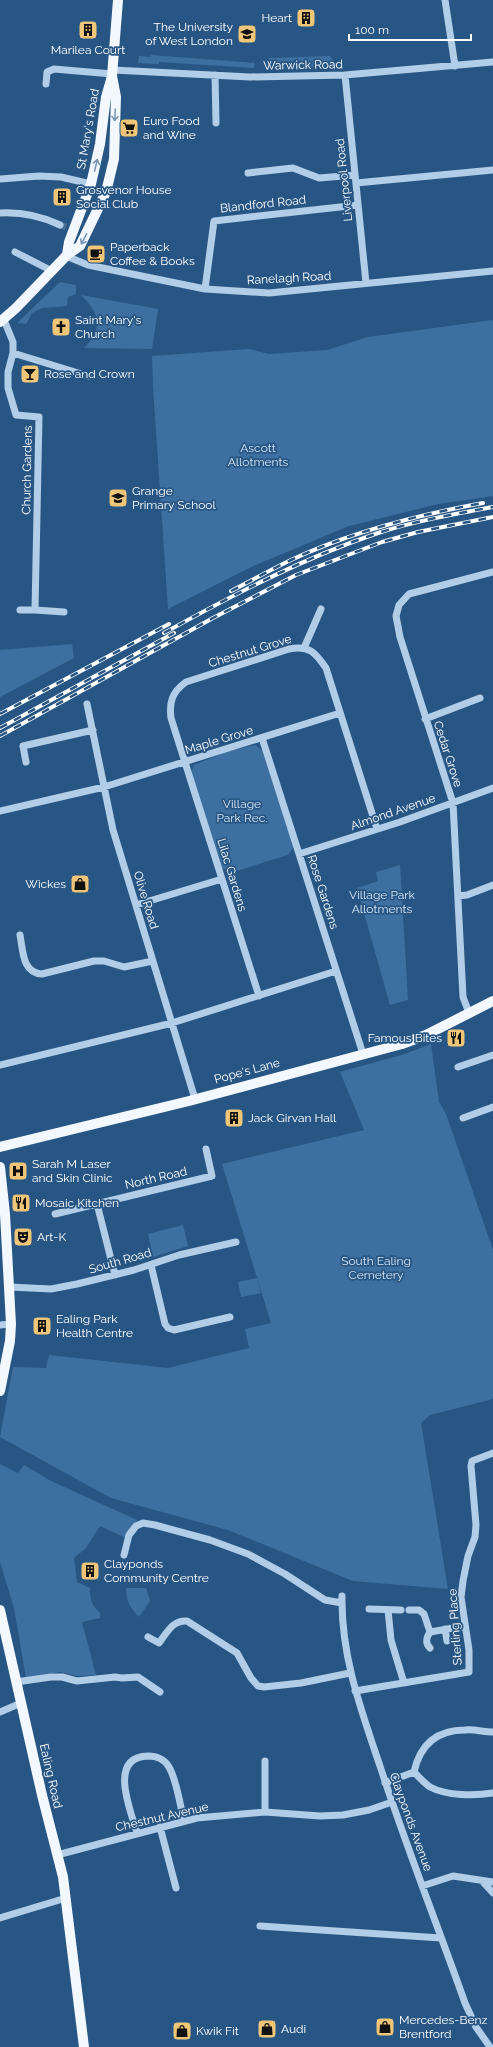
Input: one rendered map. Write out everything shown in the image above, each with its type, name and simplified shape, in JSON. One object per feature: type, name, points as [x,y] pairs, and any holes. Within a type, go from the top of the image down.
[{"type":"main road","name":"St Mary's Road","points":[[66,256],[69,242],[67,227],[91,184],[100,144],[106,97],[112,74],[118,0]]},
{"type":"main road","name":"St Mary's Road","points":[[2,321],[52,272],[66,256],[80,246],[106,192],[114,159],[116,97],[112,74]]},
{"type":"main road","name":"Pope's Lane","points":[[0,1147],[195,1099],[402,1044],[426,1035],[493,1001]]},
{"type":"main road","points":[[0,1167],[3,1242],[9,1287],[11,1324],[10,1341],[0,1391]]},
{"type":"main road","name":"Ealing Road","points":[[1,1616],[66,1898],[84,2047]]},
{"type":"street","points":[[445,0],[455,66]]},
{"type":"street","name":"Warwick Road","points":[[46,84],[47,72],[54,69],[112,74],[215,75],[250,77],[345,75],[493,62]]},
{"type":"street","points":[[215,75],[216,123]]},
{"type":"street","name":"Liverpool Road","points":[[345,75],[366,283]]},
{"type":"street","points":[[248,173],[293,168],[319,178],[355,175]]},
{"type":"street","points":[[356,183],[493,170]]},
{"type":"street","points":[[0,178],[39,176],[61,177],[91,184]]},
{"type":"street","name":"Blandford Road","points":[[205,289],[214,220],[358,205]]},
{"type":"street","points":[[0,213],[21,213],[48,219],[67,227]]},
{"type":"street","points":[[15,252],[52,272]]},
{"type":"street","name":"Ranelagh Road","points":[[66,256],[88,265],[205,289],[270,293],[493,270]]},
{"type":"street","points":[[2,321],[13,342],[13,353],[88,376]]},
{"type":"street","name":"Church Gardens","points":[[13,353],[8,372],[8,388],[16,415],[39,417],[35,610]]},
{"type":"street","name":"Cedar Grove","points":[[469,1013],[463,998],[453,803],[400,637],[396,616],[399,606],[409,594],[493,572]]},
{"type":"street","points":[[304,648],[321,609]]},
{"type":"street","points":[[20,610],[64,612]]},
{"type":"street","name":"Chestnut Grove","points":[[184,761],[171,718],[170,706],[171,700],[178,688],[186,682],[289,649],[304,648],[317,654],[326,668],[377,829]]},
{"type":"street","points":[[425,718],[480,698]]},
{"type":"street","name":"Olive Road","points":[[87,704],[114,830],[195,1099]]},
{"type":"street","name":"Maple Grove","points":[[0,811],[104,787],[340,712]]},
{"type":"street","points":[[26,762],[23,746],[93,730]]},
{"type":"street","name":"Rose Gardens","points":[[262,738],[363,1054]]},
{"type":"street","name":"Lilac Gardens","points":[[184,761],[259,996]]},
{"type":"street","name":"Almond Avenue","points":[[299,854],[377,829],[493,788]]},
{"type":"street","points":[[136,905],[222,879]]},
{"type":"street","points":[[458,896],[467,895],[493,885]]},
{"type":"street","points":[[20,935],[25,962],[30,971],[35,974],[42,974],[94,960],[104,961],[124,967],[153,961]]},
{"type":"street","points":[[0,1065],[172,1023],[336,971]]},
{"type":"street","points":[[458,1067],[493,1055]]},
{"type":"street","points":[[463,1118],[493,1107]]},
{"type":"street","name":"North Road","points":[[55,1214],[212,1176],[206,1149]]},
{"type":"street","points":[[97,1204],[114,1275]]},
{"type":"street","name":"South Road","points":[[9,1287],[51,1289],[114,1275],[151,1265],[179,1255],[236,1242]]},
{"type":"street","points":[[151,1265],[165,1324],[168,1328],[174,1330],[230,1317]]},
{"type":"street","points":[[0,1326],[11,1324]]},
{"type":"street","name":"Sterling Place","points":[[404,1683],[469,1672],[469,1650],[461,1597],[462,1584],[468,1556],[475,1537],[476,1525],[471,1466],[472,1461],[493,1453]]},
{"type":"street","name":"Clayponds Avenue","points":[[124,1555],[129,1535],[136,1526],[143,1523],[155,1525],[210,1540],[248,1554],[285,1574],[325,1600],[342,1599],[344,1641],[350,1673],[385,1783],[465,2003],[476,2027],[490,2047]]},
{"type":"street","points":[[369,1610],[401,1610]]},
{"type":"street","points":[[355,1691],[404,1683],[391,1640],[388,1610]]},
{"type":"street","points":[[409,1610],[422,1611],[430,1632]]},
{"type":"street","points":[[148,1637],[159,1644],[172,1625],[182,1621],[187,1621],[237,1653],[250,1678],[258,1686],[264,1687],[301,1683],[350,1673]]},
{"type":"street","points":[[430,1648],[427,1645],[427,1637],[430,1632],[465,1626]]},
{"type":"street","points":[[445,1629],[447,1641]]},
{"type":"street","points":[[16,1682],[51,1677],[62,1677],[78,1682],[114,1676],[122,1678],[138,1677],[160,1692]]},
{"type":"street","points":[[0,1712],[21,1703]]},
{"type":"street","points":[[414,1772],[420,1752],[431,1740],[455,1731],[464,1730],[493,1732]]},
{"type":"street","points":[[137,1833],[126,1792],[124,1774],[131,1763],[144,1757],[160,1759],[169,1767],[184,1821]]},
{"type":"street","points":[[265,1761],[265,1812]]},
{"type":"street","points":[[385,1783],[414,1772]]},
{"type":"street","points":[[414,1772],[430,1787],[442,1791],[457,1793],[493,1793]]},
{"type":"street","name":"Chestnut Avenue","points":[[57,1855],[184,1821],[222,1815],[265,1812],[320,1816],[343,1815],[369,1810],[392,1802]]},
{"type":"street","points":[[160,1827],[176,1888]]},
{"type":"street","points":[[422,1886],[453,1876],[493,1882]]},
{"type":"street","points":[[482,1881],[493,1893]]},
{"type":"street","points":[[0,1918],[66,1898]]},
{"type":"street","points":[[260,1926],[441,1938]]},
{"type":"green space","points":[[151,55],[255,63],[254,68],[159,62],[159,64],[138,63],[139,56],[151,57]]},
{"type":"green space","points":[[330,56],[338,67],[269,69],[269,58]]},
{"type":"green space","points":[[60,282],[76,285],[76,294],[68,297],[67,306],[42,308],[32,313],[26,324],[17,323]]},
{"type":"green space","points":[[81,295],[158,309],[152,349],[84,348],[95,334],[97,321],[96,315],[92,308]]},
{"type":"green space","name":"Ascott Allotments","points":[[493,320],[493,496],[438,504],[349,526],[251,567],[168,609],[152,356],[249,349],[269,354],[327,350],[368,337]]},
{"type":"green space","points":[[72,644],[74,658],[0,697],[0,650]]},
{"type":"green space","name":"Village Park Rec.","points":[[255,745],[262,750],[294,847],[288,855],[233,872],[221,868],[191,774],[194,765],[226,752]]},
{"type":"green space","name":"Village Park Allotments","points":[[400,865],[408,1000],[390,1005],[357,888],[378,881],[376,872]]},
{"type":"green space","name":"South Ealing Cemetery","points":[[431,1044],[439,1102],[446,1114],[493,1250],[493,1399],[430,1415],[421,1423],[448,1589],[353,1581],[228,1530],[111,1498],[0,1437],[13,1367],[46,1368],[49,1355],[168,1368],[249,1348],[245,1329],[271,1323],[222,1164],[364,1130],[340,1072],[405,1054]]},
{"type":"green space","points":[[183,1225],[188,1246],[153,1257],[148,1234]]},
{"type":"green space","points":[[257,1278],[261,1293],[241,1297],[238,1282]]},
{"type":"green space","points":[[0,1464],[18,1473],[24,1465],[51,1481],[137,1520],[126,1538],[100,1526],[86,1548],[74,1558],[77,1582],[90,1588],[92,1602],[100,1613],[100,1618],[82,1622],[96,1675],[78,1676],[60,1672],[26,1678],[14,1608],[0,1562]]},
{"type":"green space","points":[[126,1588],[146,1588],[150,1601],[139,1617],[129,1604]]},
{"type":"tunnel","points":[[60,225],[66,227]]},
{"type":"railway","points":[[231,591],[291,560],[337,541],[409,519],[483,503]]},
{"type":"railway","points":[[164,633],[269,578],[350,543],[406,525],[493,507]]},
{"type":"railway","points":[[0,736],[213,618],[296,575],[382,542],[418,532],[493,517]]},
{"type":"railway","points":[[0,714],[169,624]]},
{"type":"railway","points":[[0,728],[174,633]]},
{"type":"place","name":"Heart","points":[[306,18]]},
{"type":"place","name":"Marilea Court","points":[[88,30]]},
{"type":"place","name":"The University of West London","points":[[247,34]]},
{"type":"place","name":"Euro Food and Wine","points":[[129,128]]},
{"type":"place","name":"Grosvenor House Social Club","points":[[62,197]]},
{"type":"place","name":"Paperback Coffee & Books","points":[[96,254]]},
{"type":"place","name":"Saint Mary's Church","points":[[61,327]]},
{"type":"place","name":"Rose and Crown","points":[[30,374]]},
{"type":"place","name":"Grange Primary School","points":[[118,498]]},
{"type":"place","name":"Wickes","points":[[80,884]]},
{"type":"place","name":"Famous Bites","points":[[456,1038]]},
{"type":"place","name":"Jack Girvan Hall","points":[[234,1118]]},
{"type":"place","name":"Sarah M Laser and Skin Clinic","points":[[18,1171]]},
{"type":"place","name":"Mosaic Kitchen","points":[[21,1203]]},
{"type":"place","name":"Art-K","points":[[23,1237]]},
{"type":"place","name":"Ealing Park Health Centre","points":[[42,1326]]},
{"type":"place","name":"Clayponds Community Centre","points":[[90,1571]]},
{"type":"place","name":"Mercedes-Benz Brentford","points":[[385,2027]]},
{"type":"place","name":"Audi","points":[[267,2029]]},
{"type":"place","name":"Kwik Fit","points":[[182,2031]]}]
